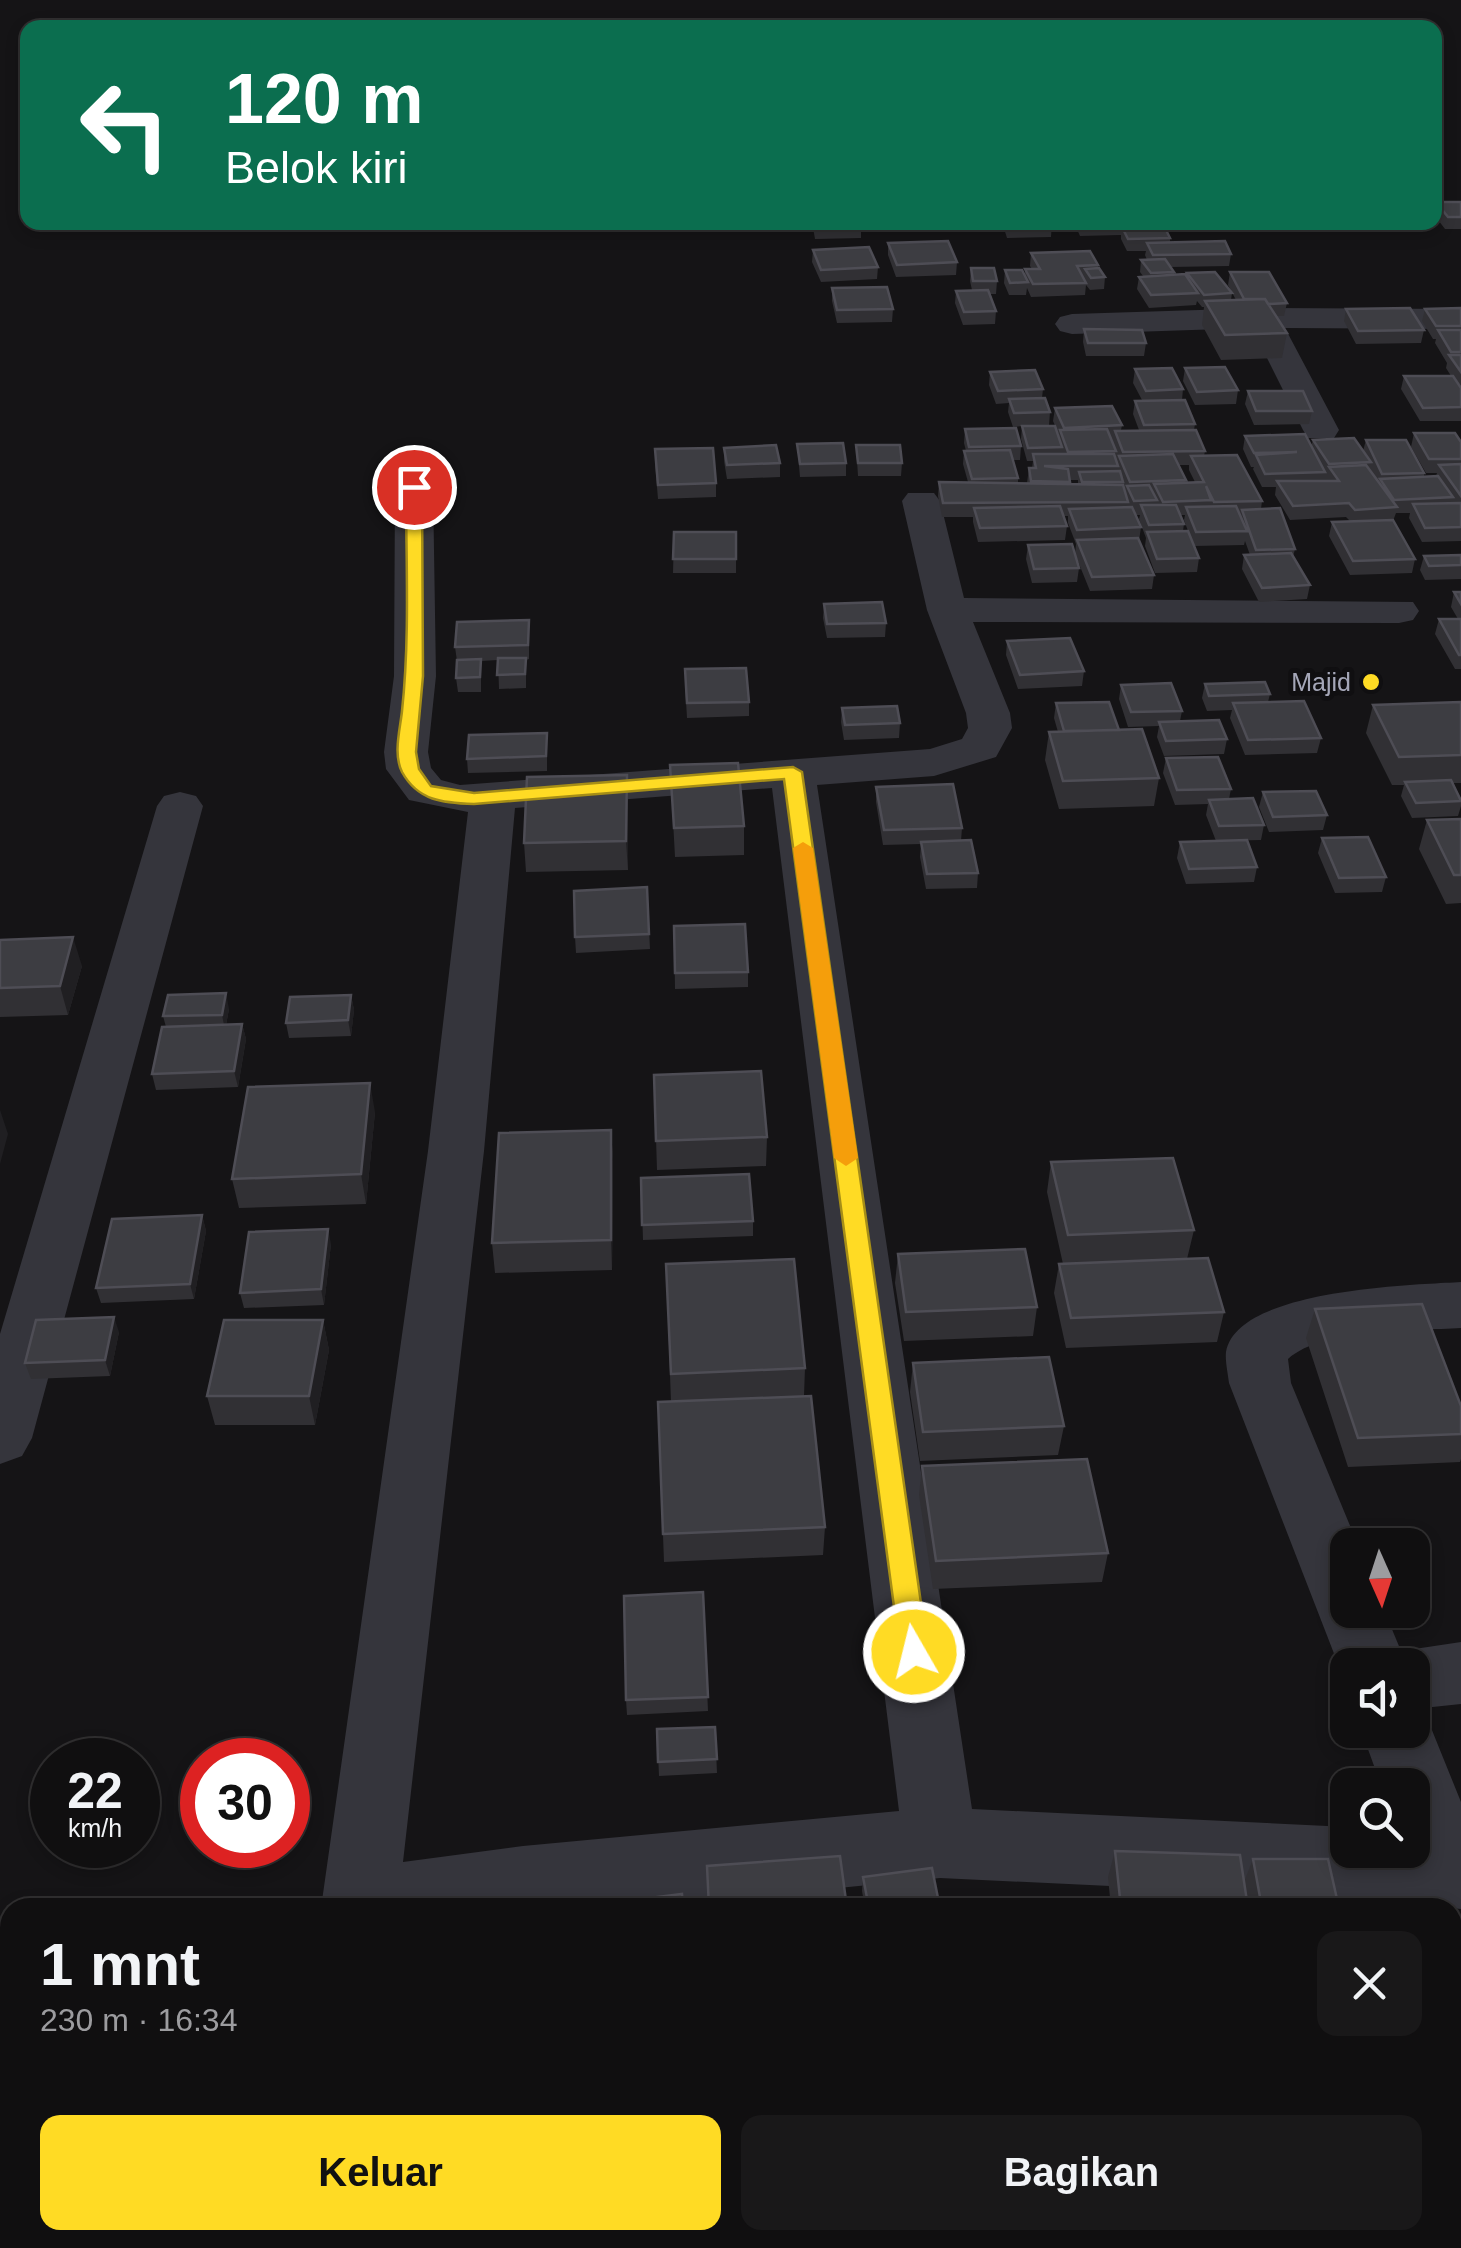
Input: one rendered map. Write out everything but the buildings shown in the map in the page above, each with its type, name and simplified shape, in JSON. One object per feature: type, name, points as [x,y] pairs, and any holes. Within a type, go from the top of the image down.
[{"type":"street","points":[[1072,324],[1263,318],[1461,320]]},
{"type":"street","points":[[1263,318],[1321,430]]},
{"type":"street","points":[[414,487],[410,769],[425,790],[435,795],[493,797],[934,762],[980,748],[990,728],[988,714],[947,610],[921,501]]},
{"type":"street","points":[[947,610],[1399,611]]},
{"type":"street","points":[[793,772],[940,1843]]},
{"type":"street","points":[[361,1898],[456,1151],[493,797]]},
{"type":"street","points":[[0,1438],[180,806]]},
{"type":"street","points":[[1330,1559],[1260,1383],[1257,1351],[1280,1332],[1317,1322],[1461,1304]]},
{"type":"street","points":[[1430,1677],[1461,1674]]},
{"type":"street","points":[[414,1898],[522,1882],[940,1843],[1456,1872],[1404,1748]]},
{"type":"slow traffic","points":[[803,848],[846,1158]]},
{"type":"place","name":"Majid","points":[[1371,682]]},
{"type":"route","points":[[414,487],[414,676],[406,752],[410,769],[425,790],[459,799],[793,772],[914,1652]]}]
